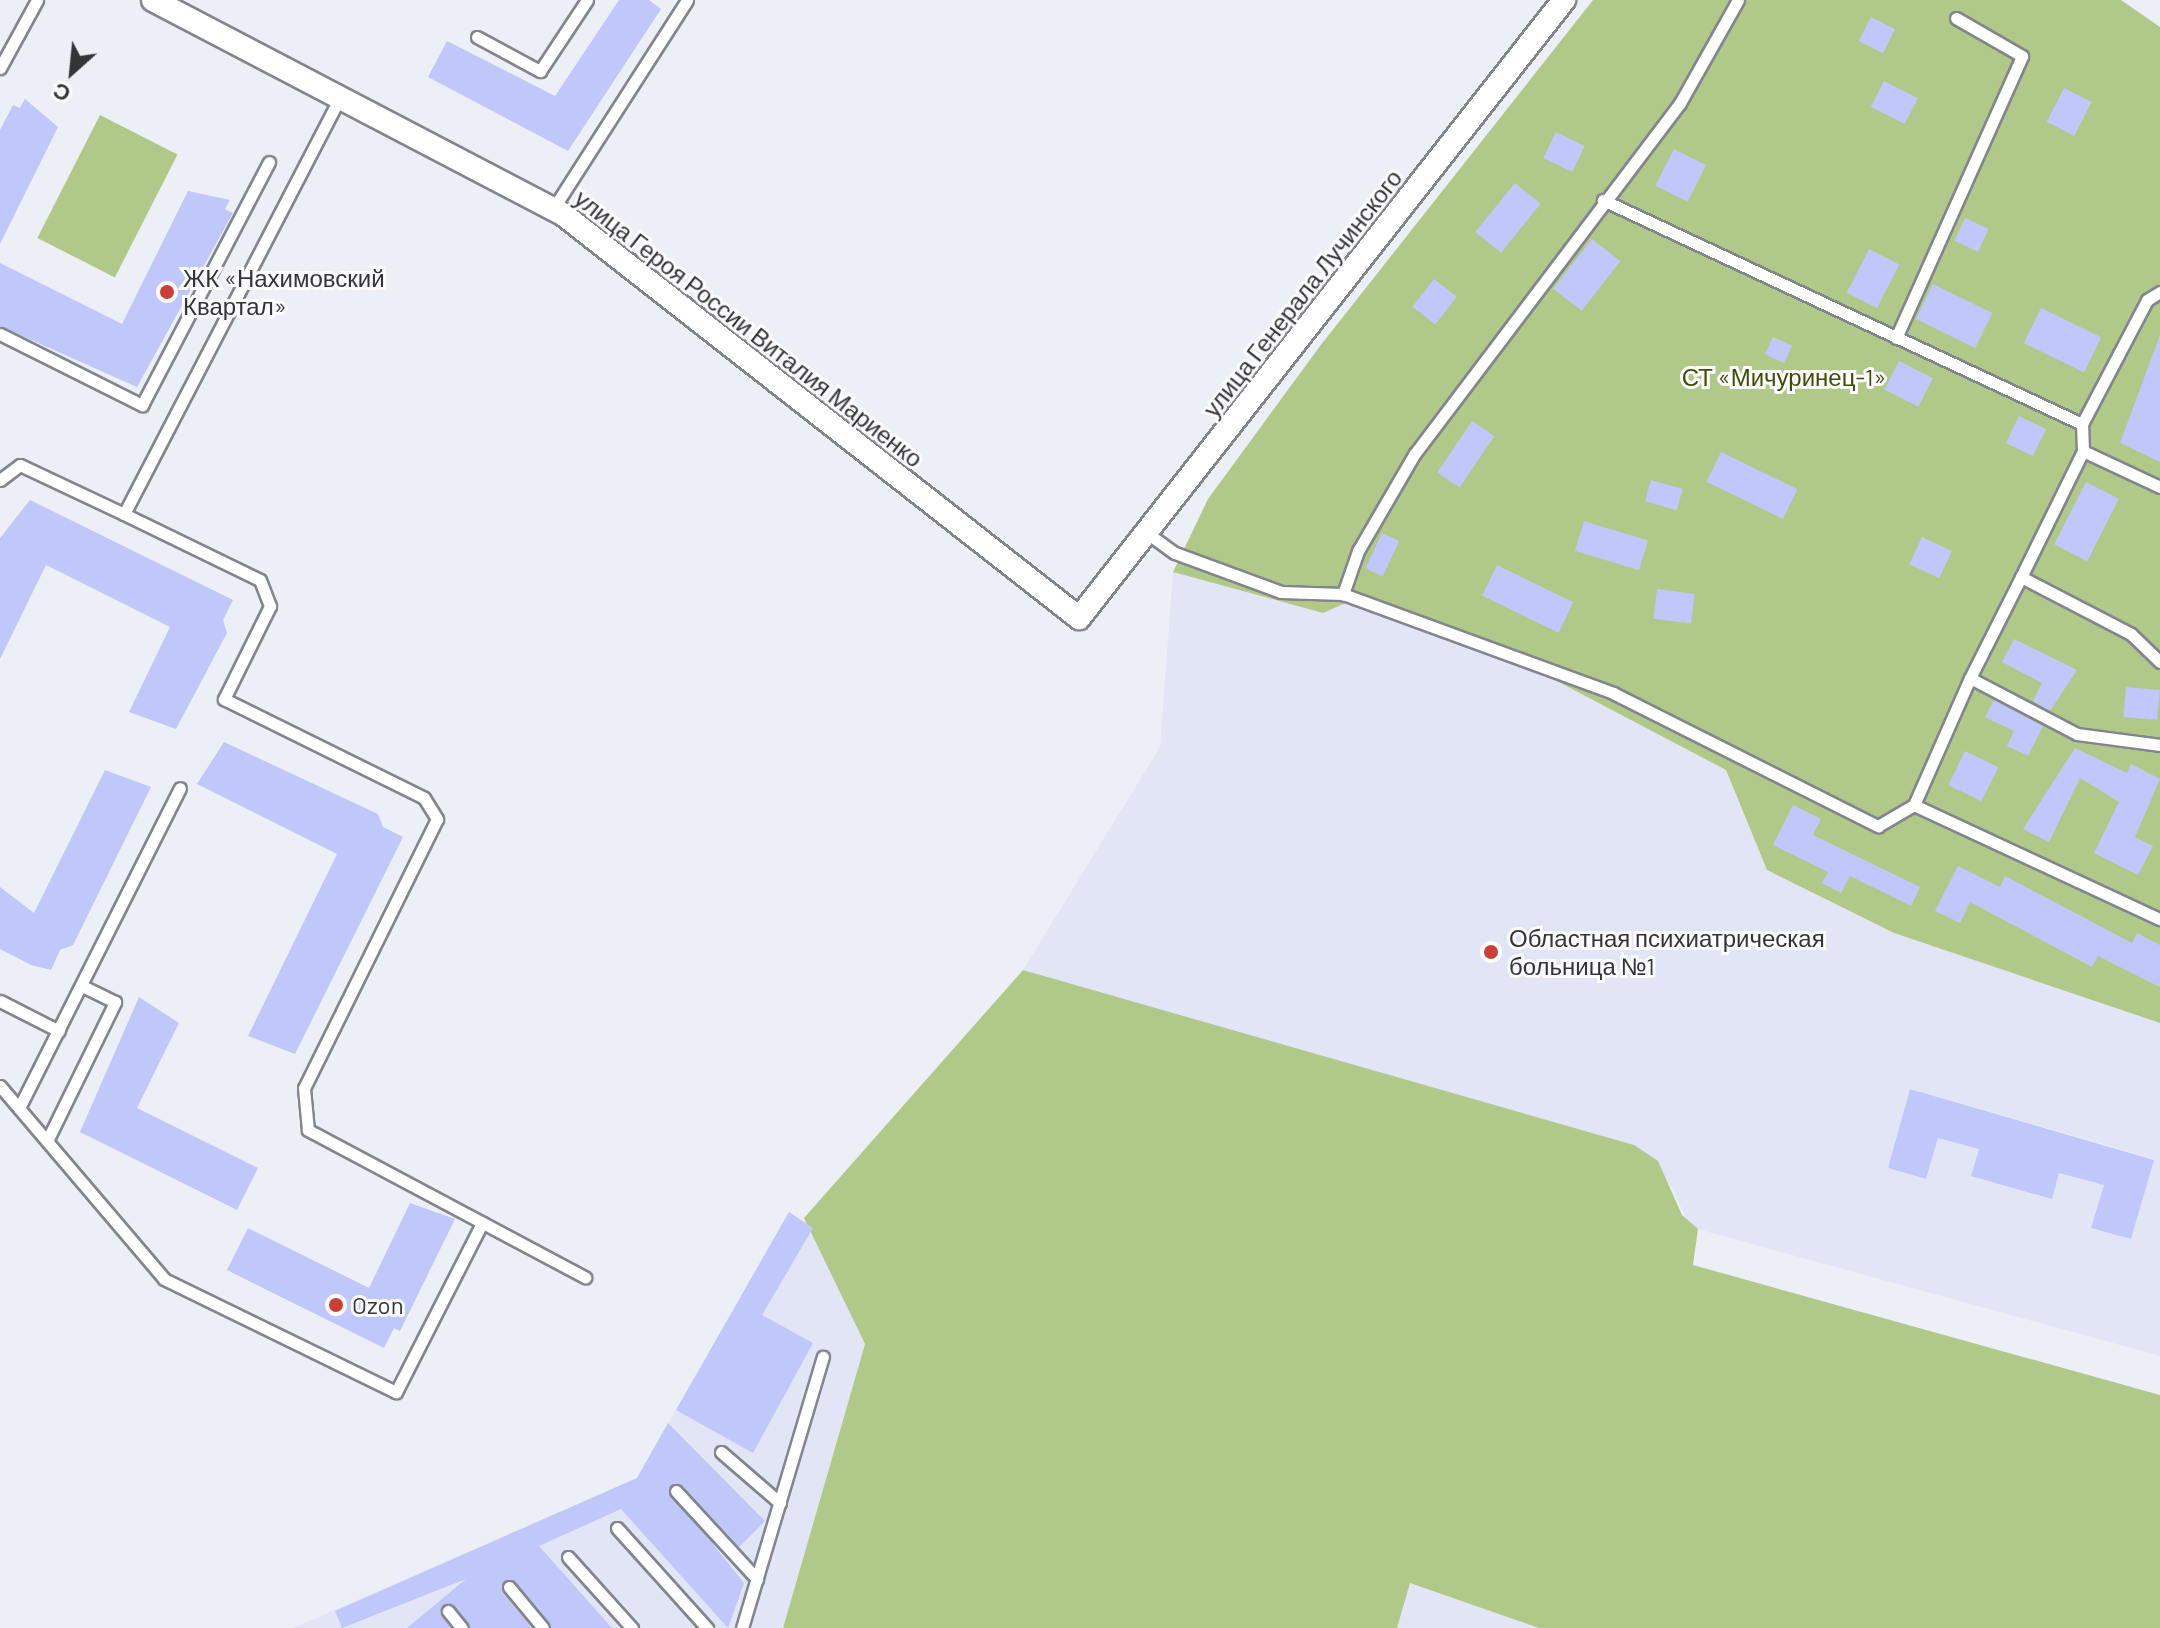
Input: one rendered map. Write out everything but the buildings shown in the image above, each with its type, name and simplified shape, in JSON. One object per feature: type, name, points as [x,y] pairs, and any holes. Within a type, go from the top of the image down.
[{"type":"street","name":"улица Героя России Виталия Мариенко","points":[[153,0],[341,95],[553,209],[1079,618]]},
{"type":"street","name":"улица Генерала Лучинского","points":[[1079,618],[1564,0]]},
{"type":"lane","points":[[0,68],[37,0]]},
{"type":"lane","points":[[477,37],[540,71],[587,0]]},
{"type":"lane","points":[[553,209],[687,0]]},
{"type":"lane","points":[[1343,594],[1358,551],[1415,453],[1603,200],[1680,103],[1738,0]]},
{"type":"lane","points":[[1896,338],[2022,56],[1956,18]]},
{"type":"lane","points":[[124,514],[341,95]]},
{"type":"lane","points":[[0,334],[142,405],[269,162]]},
{"type":"lane","points":[[1603,200],[2082,424]]},
{"type":"lane","points":[[1147,533],[1175,553],[1281,592],[1343,594],[1613,693],[1735,760],[1878,826],[1914,805],[1970,678],[2083,451],[2082,424],[2147,300],[2160,292]]},
{"type":"lane","points":[[2083,451],[2160,487]]},
{"type":"lane","points":[[0,480],[20,465],[260,580],[270,606],[224,699],[424,798],[437,819],[304,1088],[308,1130],[585,1277]]},
{"type":"lane","points":[[2021,577],[2131,634],[2160,662]]},
{"type":"lane","points":[[1970,678],[2077,734],[2160,745]]},
{"type":"lane","points":[[19,1108],[180,788]]},
{"type":"lane","points":[[1914,805],[2160,919]]},
{"type":"lane","points":[[47,1141],[115,1002],[82,986]]},
{"type":"lane","points":[[0,1001],[59,1031]]},
{"type":"lane","points":[[0,1086],[164,1279],[396,1392],[482,1223]]},
{"type":"lane","points":[[742,1628],[823,1357]]},
{"type":"lane","points":[[721,1452],[780,1503]]},
{"type":"lane","points":[[676,1491],[757,1579]]},
{"type":"lane","points":[[617,1528],[707,1628]]},
{"type":"lane","points":[[568,1557],[632,1628]]},
{"type":"lane","points":[[509,1587],[543,1628]]},
{"type":"lane","points":[[448,1611],[462,1628]]},
{"type":"shaded area","name":"Областная психиатрическая больница №1","points":[[1173,572],[1323,613],[1348,602],[1494,648],[1726,770],[1767,870],[1894,933],[2160,1023],[2160,1356],[1690,1227],[1671,1186],[1634,1145],[1023,970],[1160,747]],"holes":[[[1911,1089],[2154,1159],[2131,1239],[2092,1228],[2104,1185],[2059,1173],[2052,1198],[1971,1175],[1979,1149],[1938,1138],[1926,1179],[1888,1168]]]},
{"type":"shaded area","points":[[789,1212],[813,1227],[865,1344],[783,1628],[293,1628],[637,1478]]},
{"type":"shaded area","points":[[1410,1582],[1539,1628],[1397,1628]]},
{"type":"green space","name":"СТ «Мичуринец-1»","points":[[1593,0],[2121,0],[2160,27],[2160,1023],[1894,933],[1767,870],[1726,770],[1494,648],[1348,602],[1323,613],[1173,572],[1208,499],[1320,346]]},
{"type":"green space","points":[[100,115],[178,154],[115,277],[37,238]]},
{"type":"green space","points":[[1023,970],[1634,1145],[1658,1161],[1682,1215],[1698,1229],[1693,1265],[2160,1395],[2160,1628],[1539,1628],[1410,1583],[1397,1628],[783,1628],[865,1344],[804,1218]]},
{"type":"place","name":"ЖК «Нахимовский Квартал»","points":[[167,292]]},
{"type":"place","name":"Областная психиатрическая больница №1","points":[[1491,952]]},
{"type":"place","name":"Ozon","points":[[336,1305]]}]
